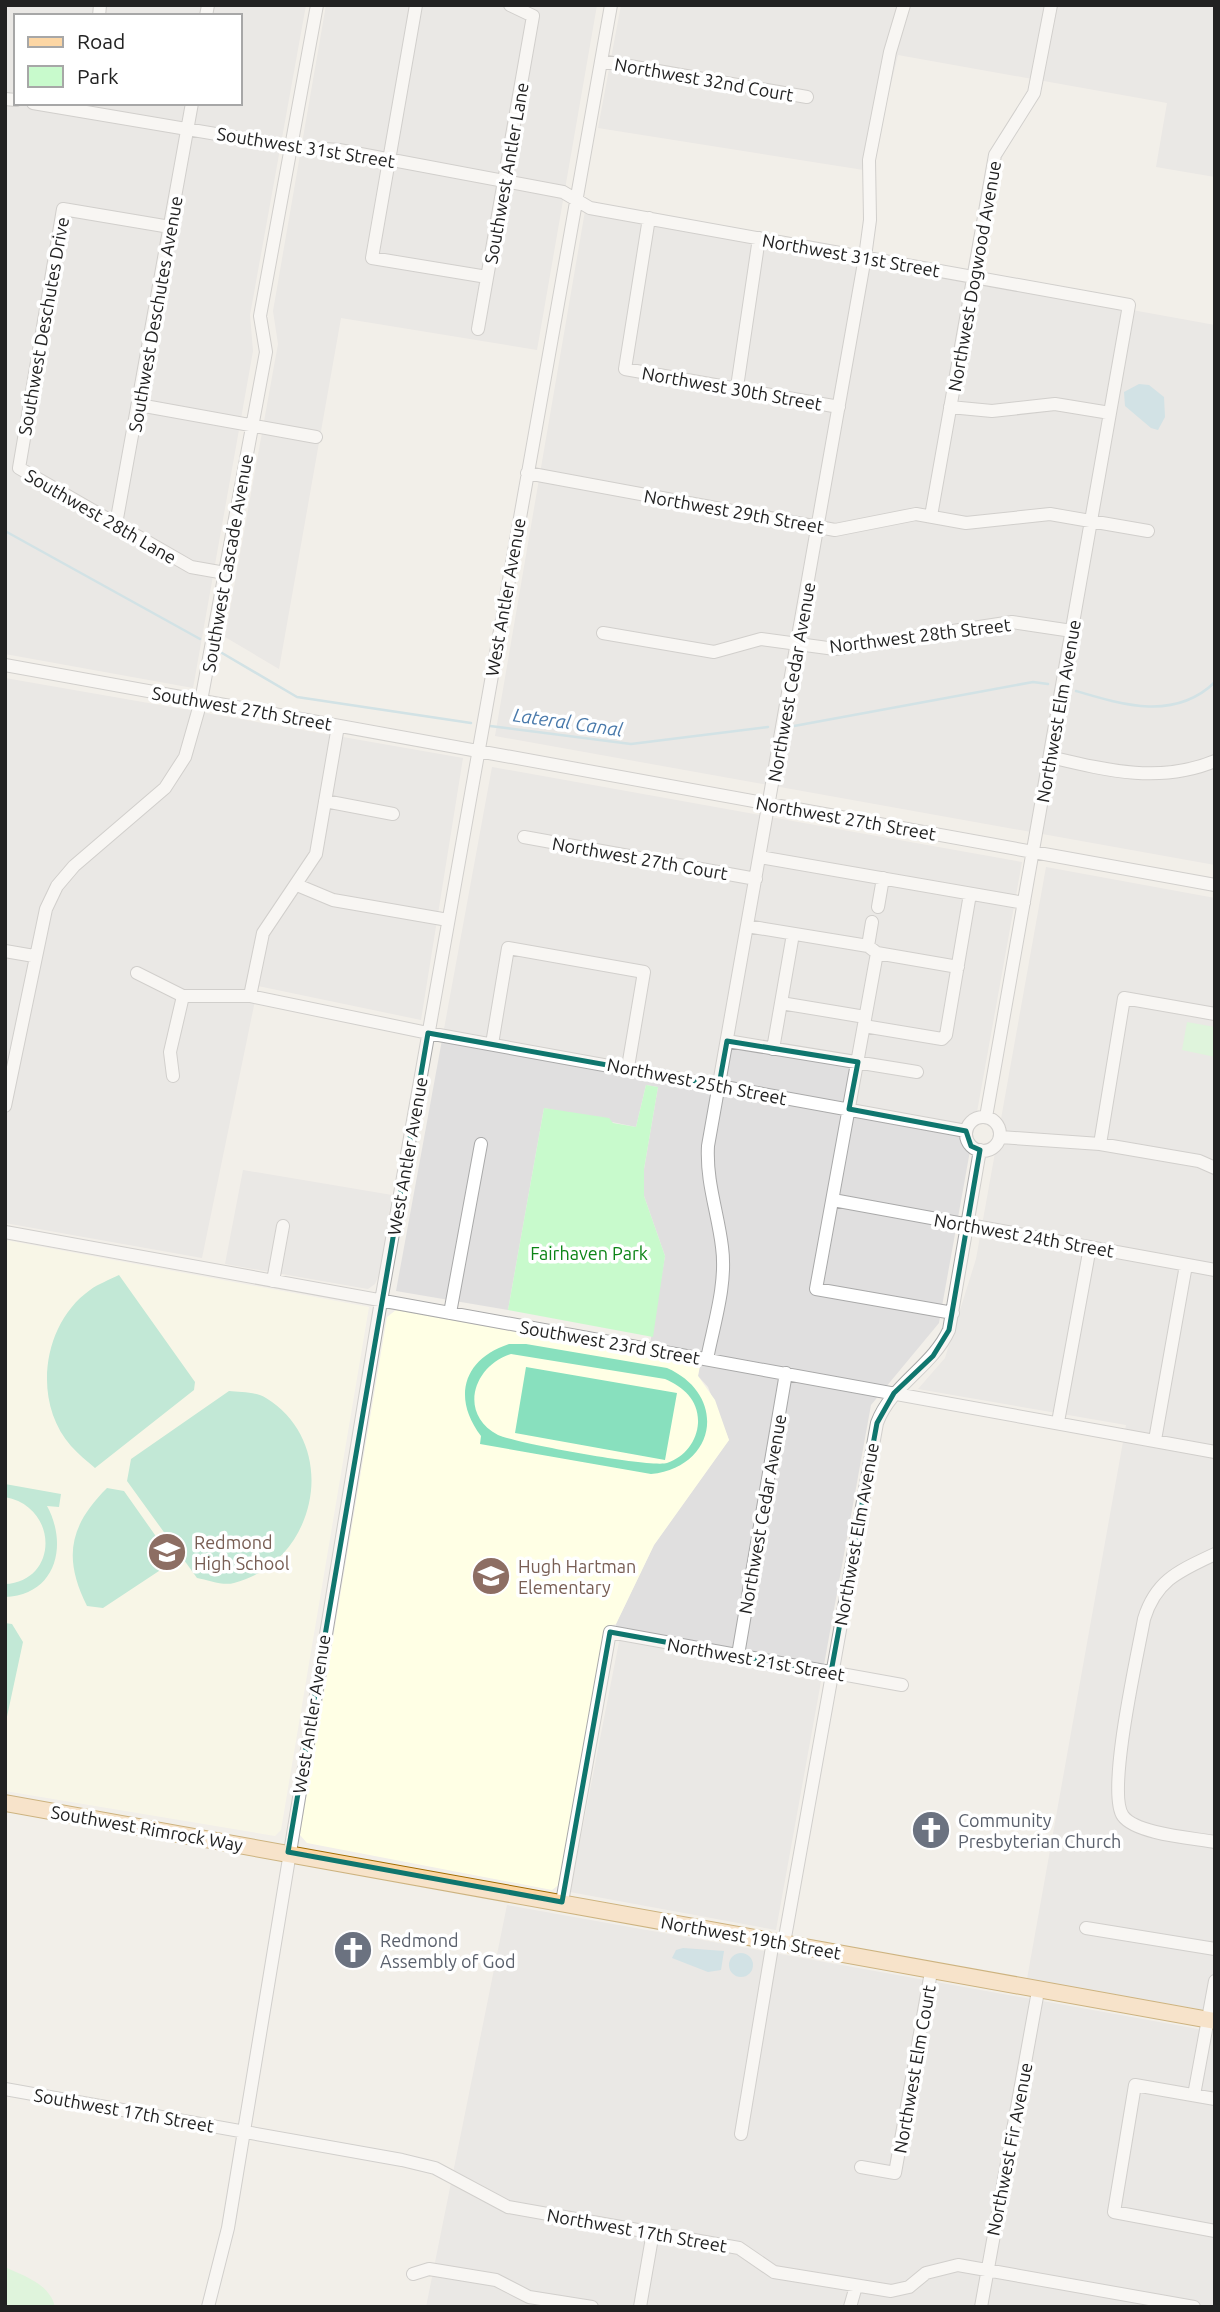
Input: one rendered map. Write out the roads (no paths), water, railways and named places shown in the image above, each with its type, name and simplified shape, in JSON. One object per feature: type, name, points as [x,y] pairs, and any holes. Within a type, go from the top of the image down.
[{"type":"main road","name":"Southwest Rimrock Way","points":[[5,1803],[288,1852]]},
{"type":"main road","name":"Northwest 19th Street","points":[[288,1852],[931,1972],[1211,2021]]},
{"type":"street","name":"Southwest Cascade Avenue","points":[[5,1106],[34,956],[46,909],[57,886],[74,866],[164,788],[185,757],[201,701],[266,352],[260,316],[317,5]]},
{"type":"street","points":[[416,5],[372,258],[487,277]]},
{"type":"street","name":"Southwest Antler Lane","points":[[478,329],[533,16],[510,5]]},
{"type":"street","name":"West Antler Avenue","points":[[208,2307],[228,2228],[381,1301],[611,5]]},
{"type":"street","name":"Northwest Cedar Avenue","points":[[707,1359],[723,1275],[722,1249],[706,1166],[865,257],[870,220],[869,160],[890,52],[904,5]]},
{"type":"street","name":"Northwest Dogwood Avenue","points":[[931,516],[995,155],[1034,93],[1051,5]]},
{"type":"street","name":"Northwest 32nd Court","points":[[601,61],[807,97]]},
{"type":"street","name":"Southwest 31st Street","points":[[58,105],[83,107],[293,146],[339,150],[563,192],[576,198]]},
{"type":"street","name":"Southwest Deschutes Avenue","points":[[116,524],[192,105]]},
{"type":"street","name":"Northwest 31st Street","points":[[576,198],[590,208],[1129,305]]},
{"type":"street","name":"Southwest Deschutes Drive","points":[[19,468],[63,209],[170,228]]},
{"type":"street","name":"Northwest 30th Street","points":[[649,218],[625,369],[839,407]]},
{"type":"street","points":[[737,387],[759,238]]},
{"type":"street","name":"Northwest Elm Avenue","points":[[986,1117],[1129,305]]},
{"type":"street","points":[[950,407],[992,411],[1055,404],[1110,413]]},
{"type":"street","points":[[139,405],[316,437]]},
{"type":"street","name":"Southwest 28th Lane","points":[[19,468],[191,566],[225,573]]},
{"type":"street","name":"Northwest 29th Street","points":[[527,473],[817,527],[855,528],[916,514],[966,523],[1050,514],[1149,531]]},
{"type":"street","name":"Northwest 28th Street","points":[[603,633],[714,652],[761,639],[835,649],[1012,622],[1072,631]]},
{"type":"street","name":"Southwest 27th Street","points":[[5,665],[478,751]]},
{"type":"street","points":[[250,996],[263,933],[316,854],[338,726]]},
{"type":"street","name":"Northwest 27th Street","points":[[478,751],[1215,885]]},
{"type":"street","points":[[1050,757],[1117,773],[1146,774],[1174,773],[1215,761]]},
{"type":"street","points":[[325,801],[393,814]]},
{"type":"street","name":"Northwest 27th Court","points":[[524,837],[755,879]]},
{"type":"street","points":[[760,857],[1024,903]]},
{"type":"street","points":[[878,907],[884,878]]},
{"type":"street","points":[[297,885],[332,900],[448,919]]},
{"type":"street","points":[[781,1003],[942,1039],[946,1035],[971,894]]},
{"type":"street","points":[[872,922],[865,1022],[816,1289],[953,1313]]},
{"type":"street","points":[[747,926],[958,967]]},
{"type":"street","points":[[773,1049],[793,934]]},
{"type":"street","points":[[492,1044],[508,948],[644,972],[628,1068]]},
{"type":"street","points":[[5,951],[34,956]]},
{"type":"street","points":[[137,973],[183,996],[170,1052],[173,1076]]},
{"type":"street","name":"Northwest 25th Street","points":[[183,996],[250,996],[428,1032],[966,1131]]},
{"type":"street","points":[[1100,1144],[1124,998],[1215,1014]]},
{"type":"street","points":[[727,1041],[917,1072]]},
{"type":"street","points":[[986,1117],[996,1122],[1000,1137],[990,1149],[980,1150],[971,1146],[966,1131],[971,1121],[986,1117]]},
{"type":"street","points":[[1000,1137],[1100,1144],[1199,1161],[1215,1168]]},
{"type":"street","points":[[450,1314],[481,1144]]},
{"type":"street","name":"Northwest Elm Avenue","points":[[741,2134],[877,1423],[883,1407],[894,1393],[943,1344],[953,1313],[980,1150]]},
{"type":"street","name":"Northwest 24th Street","points":[[833,1200],[1215,1270]]},
{"type":"street","points":[[273,1281],[283,1226]]},
{"type":"street","name":"Southwest 23rd Street","points":[[5,1232],[1215,1451]]},
{"type":"street","points":[[1058,1422],[1090,1247]]},
{"type":"street","points":[[1155,1440],[1186,1265]]},
{"type":"street","name":"Northwest Cedar Avenue","points":[[737,1656],[786,1373]]},
{"type":"street","points":[[1215,1554],[1171,1578],[1151,1595],[1144,1619],[1116,1787],[1123,1815],[1147,1829],[1215,1842]]},
{"type":"street","name":"Northwest 21st Street","points":[[562,1902],[610,1632],[902,1685]]},
{"type":"street","points":[[1086,1928],[1215,1949]]},
{"type":"street","name":"Northwest Elm Court","points":[[861,2167],[895,2173],[931,1972]]},
{"type":"street","points":[[1194,2095],[1211,2021],[1215,1981]]},
{"type":"street","name":"Northwest Fir Avenue","points":[[981,2307],[1038,1991]]},
{"type":"street","points":[[1215,2099],[1135,2085],[1114,2212],[1215,2231]]},
{"type":"street","name":"Southwest 17th Street","points":[[5,2089],[243,2132]]},
{"type":"street","name":"Northwest 17th Street","points":[[243,2132],[424,2165],[508,2207],[739,2248],[774,2272],[891,2291],[909,2287],[926,2273],[958,2265],[1194,2307]]},
{"type":"street","points":[[640,2307],[653,2232]]},
{"type":"street","points":[[413,2274],[429,2269],[496,2280],[529,2297],[592,2307]]},
{"type":"street","points":[[850,2307],[856,2286]]},
{"type":"water","points":[[1139,384],[1149,385],[1164,397],[1165,417],[1158,430],[1151,428],[1125,406],[1124,392]]},
{"type":"water","points":[[683,1948],[724,1951],[721,1970],[708,1972],[672,1958],[676,1950]]},
{"type":"water","points":[[741,1953],[750,1956],[753,1965],[750,1974],[741,1977],[732,1974],[729,1965],[732,1956]]},
{"type":"waterway","name":"Lateral Canal","points":[[5,531],[200,639]]},
{"type":"waterway","name":"Lateral Canal","points":[[222,653],[297,697],[471,723]]},
{"type":"waterway","name":"Lateral Canal","points":[[794,726],[1033,682],[1048,684]]},
{"type":"waterway","name":"Lateral Canal","points":[[1076,691],[1130,705],[1166,706],[1183,702],[1215,682]]},
{"type":"waterway","name":"Lateral Canal","points":[[490,726],[631,744],[768,727]]},
{"type":"place","name":"Redmond High School","points":[[167,1552]]},
{"type":"place","name":"Hugh Hartman Elementary","points":[[491,1576]]},
{"type":"place","name":"Community Presbyterian Church","points":[[931,1830]]},
{"type":"place","name":"Redmond Assembly of God","points":[[353,1950]]},
{"type":"park label","name":"Fairhaven Park","points":[[589,1253]]}]
